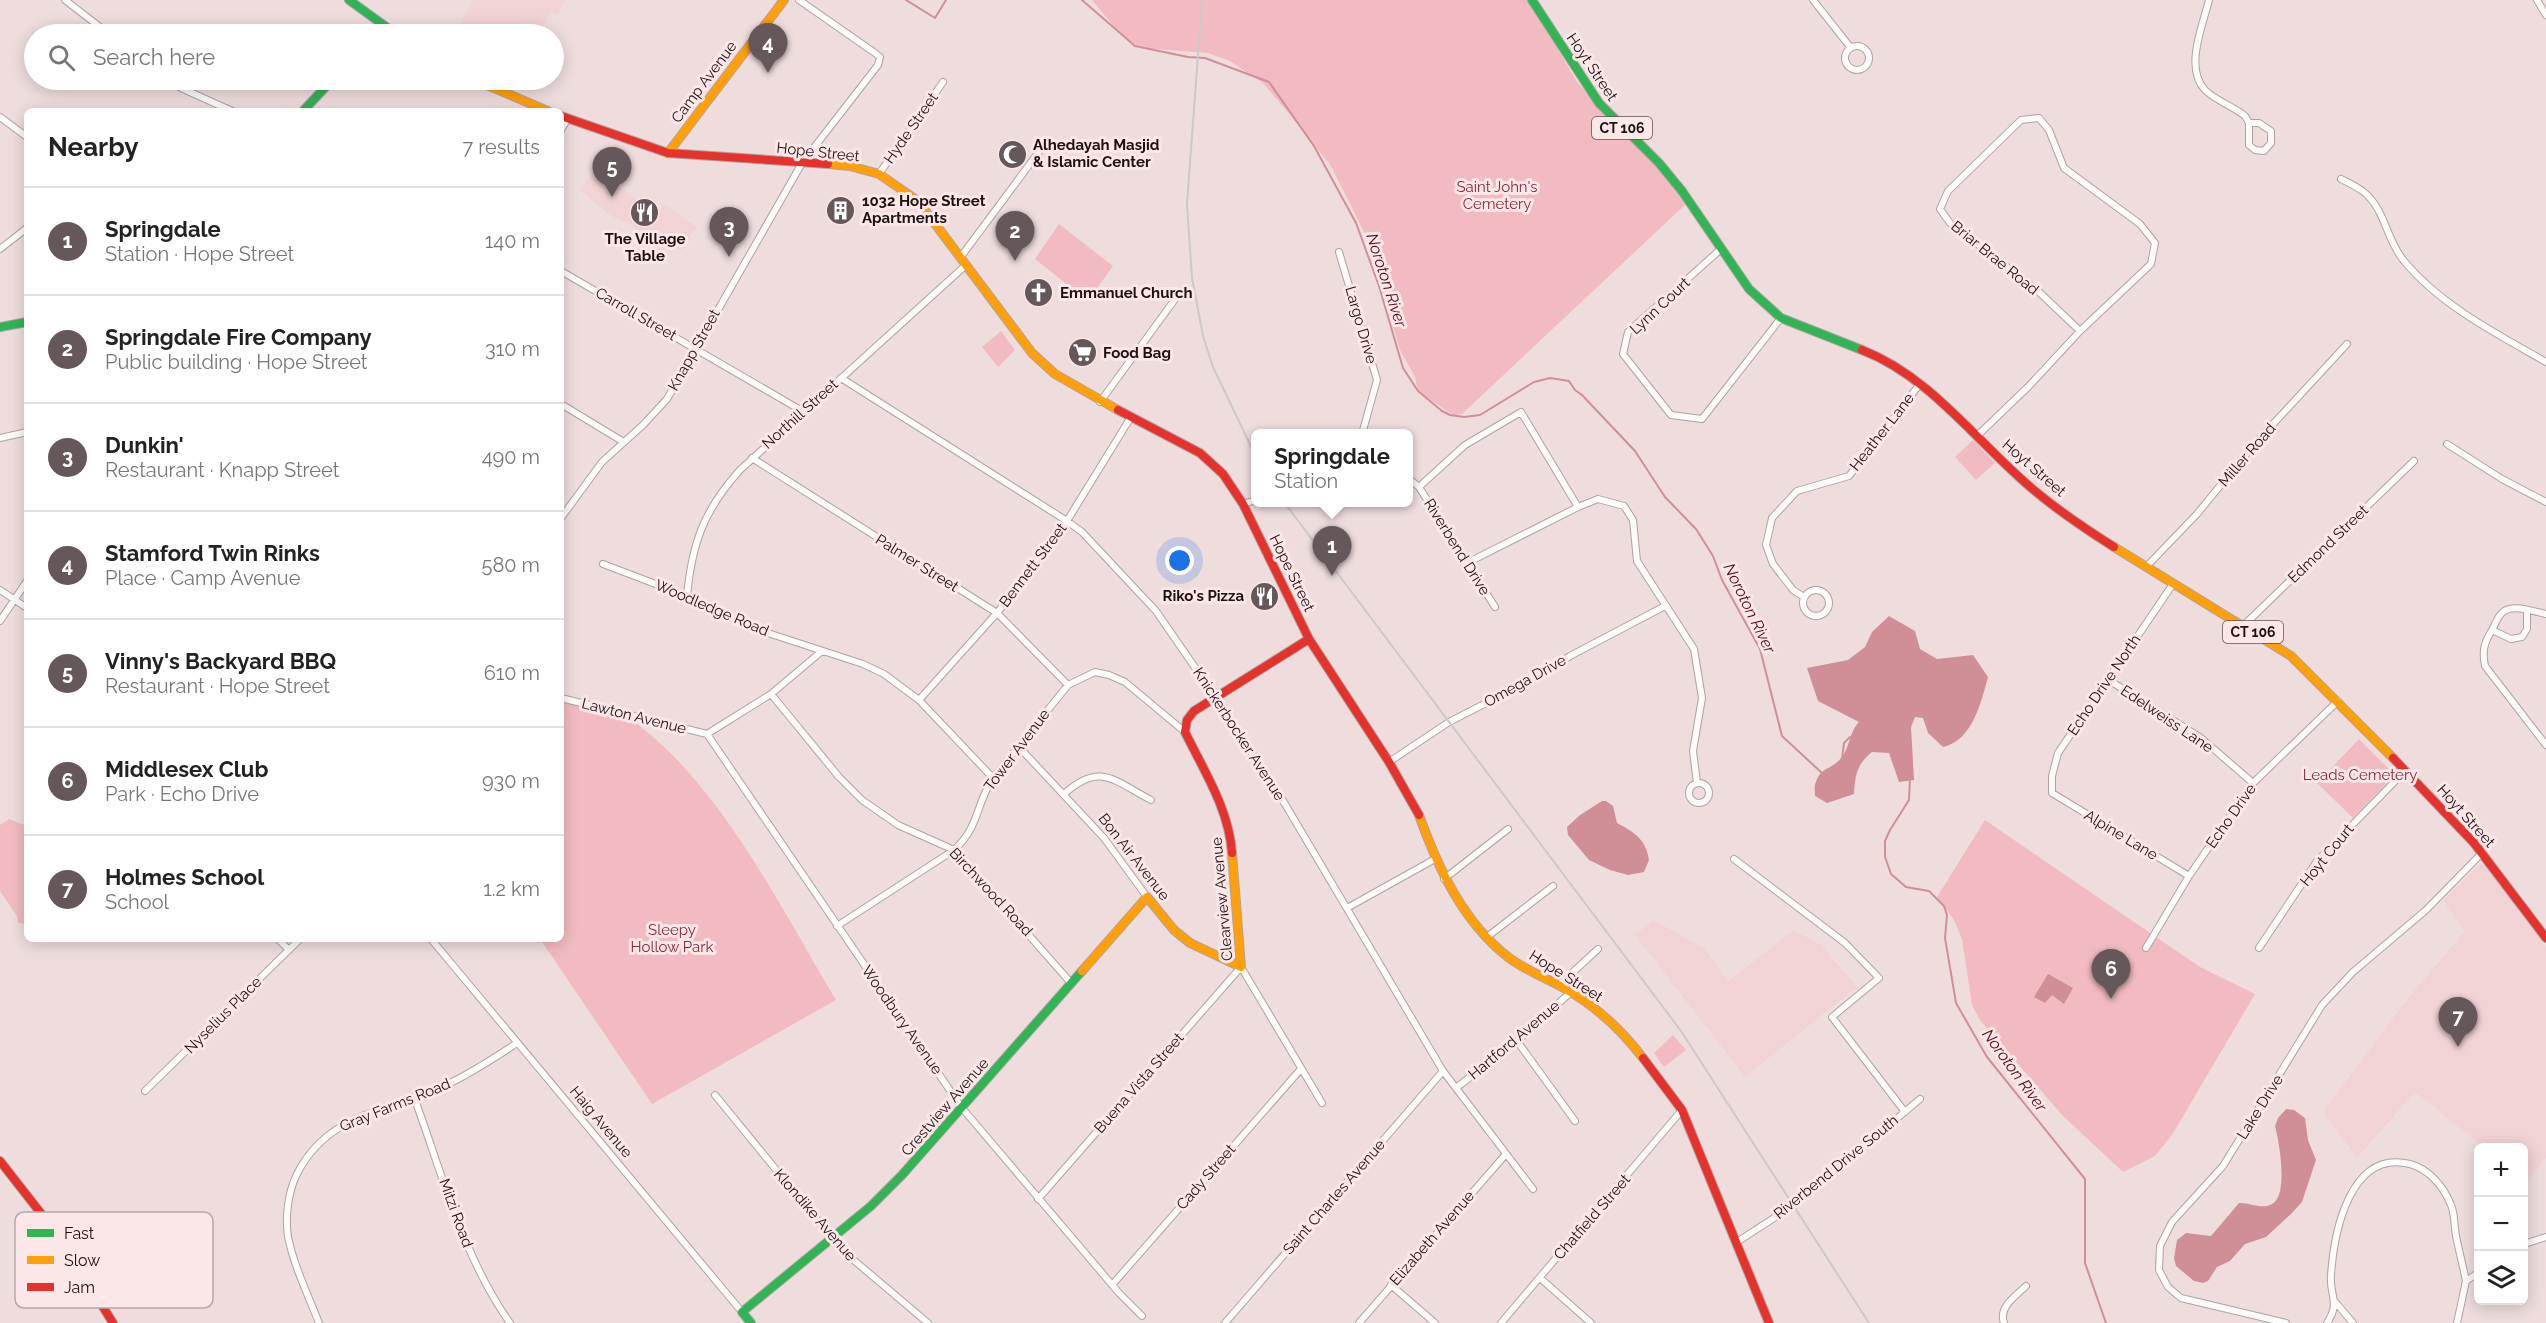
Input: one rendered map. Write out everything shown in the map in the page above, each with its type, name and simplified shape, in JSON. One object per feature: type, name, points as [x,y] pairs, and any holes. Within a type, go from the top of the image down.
[{"type":"main road","points":[[349,0],[374,24]]},
{"type":"main road","name":"Camp Avenue","points":[[668,153],[784,0]]},
{"type":"main road","name":"Hoyt Street","points":[[1532,0],[1599,104],[1682,191],[1749,289],[1781,318],[1883,358],[1978,435],[2033,489],[2105,541],[2292,656],[2406,770],[2482,853],[2546,938]]},
{"type":"main road","points":[[306,108],[323,90]]},
{"type":"main road","points":[[499,90],[541,108]]},
{"type":"main road","name":"Hope Street","points":[[565,117],[668,153],[850,166],[879,174],[918,201],[1032,353],[1055,374],[1100,402],[1200,453],[1223,474],[1243,504],[1309,639],[1389,762],[1417,811],[1444,879],[1463,908],[1487,937],[1509,958],[1571,992],[1603,1015],[1629,1040],[1682,1110],[1769,1323]]},
{"type":"main road","points":[[0,327],[24,323]]},
{"type":"main road","points":[[1185,732],[1187,720],[1194,711],[1309,639]]},
{"type":"main road","name":"Clearview Avenue","points":[[1185,732],[1224,810],[1231,835],[1240,967]]},
{"type":"main road","name":"Bon Air Avenue","points":[[1147,897],[1174,930],[1190,943],[1240,967]]},
{"type":"main road","name":"Crestview Avenue","points":[[742,1312],[832,1238],[902,1175],[1147,897]]},
{"type":"main road","points":[[0,1161],[41,1212]]},
{"type":"main road","points":[[105,1308],[113,1323]]},
{"type":"main road","name":"Haig Avenue","points":[[742,1312],[751,1323]]},
{"type":"street","points":[[65,0],[96,24]]},
{"type":"street","name":"Knapp Street","points":[[564,514],[602,462],[622,441],[643,425],[667,399],[694,348],[802,163],[878,65],[880,57],[799,0]]},
{"type":"street","points":[[1813,0],[1851,48]]},
{"type":"street","points":[[2209,0],[2197,53],[2197,76],[2204,89],[2238,111],[2249,123],[2249,145],[2255,150],[2265,150],[2272,140],[2271,131],[2259,123],[2249,123]]},
{"type":"street","points":[[2537,0],[2546,15]]},
{"type":"street","name":"Hyde Street","points":[[879,174],[943,82]]},
{"type":"street","points":[[185,90],[225,108]]},
{"type":"street","points":[[0,117],[24,135]]},
{"type":"street","name":"Briar Brae Road","points":[[1978,435],[2029,386],[2080,331],[2151,264],[2156,243],[2140,224],[2064,168],[2049,130],[2039,118],[2021,120],[1948,191],[1940,209],[1950,223],[2038,291],[2080,331]]},
{"type":"street","name":"Northill Street","points":[[687,596],[694,549],[706,516],[726,484],[963,262],[1041,149]]},
{"type":"street","points":[[2341,179],[2365,193],[2377,208],[2402,259],[2418,276],[2472,318],[2546,362]]},
{"type":"street","points":[[0,249],[24,230]]},
{"type":"street","name":"Lynn Court","points":[[1721,249],[1628,332],[1623,354],[1671,415],[1702,419],[1781,318]]},
{"type":"street","name":"Largo Drive","points":[[1339,252],[1377,380],[1363,429]]},
{"type":"street","name":"Carroll Street","points":[[564,273],[804,412]]},
{"type":"street","points":[[1100,402],[1181,291]]},
{"type":"street","name":"Miller Road","points":[[2147,566],[2197,514],[2251,447],[2347,344]]},
{"type":"street","name":"Knickerbocker Avenue","points":[[841,378],[1082,532],[1155,611],[1216,698],[1285,804],[1443,1071],[1533,1189]]},
{"type":"street","name":"Heather Lane","points":[[1804,597],[1793,590],[1773,564],[1766,545],[1772,518],[1797,490],[1849,476],[1919,385]]},
{"type":"street","points":[[564,406],[622,441]]},
{"type":"street","points":[[1419,487],[1465,445],[1521,412],[1578,507]]},
{"type":"street","name":"Bennett Street","points":[[919,700],[997,613],[1067,521],[1131,417]]},
{"type":"street","points":[[0,438],[24,433]]},
{"type":"street","points":[[2447,444],[2502,479],[2546,502]]},
{"type":"street","name":"Palmer Street","points":[[752,458],[997,613],[1068,685]]},
{"type":"street","name":"Edmond Street","points":[[2243,626],[2414,461]]},
{"type":"street","name":"Riverbend Drive","points":[[1413,482],[1419,487],[1495,607]]},
{"type":"street","points":[[1467,563],[1598,498],[1624,506],[1633,520],[1637,561],[1695,652],[1702,698],[1693,751],[1697,783]]},
{"type":"street","points":[[1243,504],[1251,502]]},
{"type":"street","name":"Woodledge Road","points":[[603,564],[687,596],[715,611],[771,634],[822,651]]},
{"type":"street","name":"Echo Drive North","points":[[2052,793],[2052,776],[2058,753],[2173,584]]},
{"type":"street","points":[[0,621],[24,585]]},
{"type":"street","points":[[0,590],[24,606]]},
{"type":"street","name":"Heather Lane","points":[[1813,590],[1822,592],[1828,599],[1827,609],[1821,614],[1811,615],[1804,607],[1804,597],[1813,590]]},
{"type":"street","name":"Omega Drive","points":[[1389,762],[1449,722],[1533,679],[1570,656],[1665,606]]},
{"type":"street","points":[[2546,615],[2513,608],[2505,610],[2500,614],[2484,644],[2485,666],[2546,745]]},
{"type":"street","points":[[2492,630],[2511,639],[2518,639],[2527,629],[2527,610]]},
{"type":"street","points":[[822,651],[884,674],[919,700],[993,778]]},
{"type":"street","name":"Lawton Avenue","points":[[564,699],[707,734],[771,694],[822,651]]},
{"type":"street","name":"Tower Avenue","points":[[837,926],[954,850],[972,830],[982,798],[993,778],[1068,685],[1095,672],[1118,678],[1185,732]]},
{"type":"street","name":"Edelweiss Lane","points":[[2107,679],[2201,738],[2253,783]]},
{"type":"street","name":"Birchwood Road","points":[[771,694],[862,800],[898,825],[954,850],[1071,983]]},
{"type":"street","name":"Echo Drive","points":[[2146,948],[2189,876],[2253,783],[2338,701]]},
{"type":"street","name":"Woodbury Avenue","points":[[707,734],[962,1108],[1112,1285],[1142,1316]]},
{"type":"street","name":"Bon Air Avenue","points":[[1018,746],[1104,838],[1147,897]]},
{"type":"street","name":"Hoyt Court","points":[[2259,948],[2317,861],[2406,770]]},
{"type":"street","points":[[1064,794],[1077,782],[1094,775],[1114,781],[1151,800]]},
{"type":"street","name":"Alpine Lane","points":[[2052,793],[2189,876]]},
{"type":"street","points":[[1444,879],[1508,829]]},
{"type":"street","name":"Lake Drive","points":[[2286,1323],[2181,1298],[2168,1287],[2159,1270],[2160,1246],[2172,1222],[2223,1166],[2322,1005],[2353,972],[2426,910],[2482,853]]},
{"type":"street","points":[[1347,908],[1435,859]]},
{"type":"street","name":"Riverbend Drive South","points":[[1734,859],[1845,943],[1878,978],[1832,1017],[1905,1112]]},
{"type":"street","points":[[1487,937],[1553,886]]},
{"type":"street","points":[[281,942],[289,950]]},
{"type":"street","name":"Nyselius Place","points":[[145,1091],[297,942]]},
{"type":"street","name":"Haig Avenue","points":[[433,942],[742,1312]]},
{"type":"street","points":[[1558,985],[1598,949]]},
{"type":"street","name":"Clearview Avenue","points":[[1240,967],[1300,1070],[1322,1103]]},
{"type":"street","name":"Buena Vista Street","points":[[1038,1199],[1240,967]]},
{"type":"street","name":"Hartford Avenue","points":[[1456,1088],[1517,1041],[1571,992]]},
{"type":"street","points":[[1517,1041],[1575,1121]]},
{"type":"street","name":"Gray Farms Road","points":[[319,1323],[288,1235],[289,1198],[293,1181],[314,1147],[340,1125],[462,1077],[517,1043]]},
{"type":"street","name":"Cady Street","points":[[1112,1285],[1300,1070]]},
{"type":"street","name":"Saint Charles Avenue","points":[[1225,1323],[1443,1071]]},
{"type":"street","name":"Klondike Avenue","points":[[715,1095],[832,1238],[850,1257],[928,1323]]},
{"type":"street","name":"Mitzi Road","points":[[414,1097],[469,1248],[486,1287],[510,1323]]},
{"type":"street","name":"Riverbend Drive South","points":[[1737,1242],[1794,1205],[1920,1099]]},
{"type":"street","name":"Chatfield Street","points":[[1501,1323],[1682,1110]]},
{"type":"street","name":"Elizabeth Avenue","points":[[1359,1323],[1506,1154]]},
{"type":"street","points":[[2353,1323],[2336,1303],[2330,1278],[2336,1235],[2352,1191],[2368,1170],[2390,1162],[2410,1164],[2425,1171],[2437,1181],[2452,1205],[2466,1281],[2457,1323]]},
{"type":"street","points":[[2528,1242],[2546,1237]]},
{"type":"street","points":[[2466,1281],[2474,1276]]},
{"type":"street","points":[[1540,1278],[1591,1323]]},
{"type":"street","points":[[1391,1285],[1435,1323]]},
{"type":"street","points":[[2004,1323],[2002,1318],[2005,1307],[2026,1286]]},
{"type":"street","points":[[2327,1323],[2336,1303]]},
{"type":"shaded area","points":[[473,0],[565,0],[557,15],[551,12],[544,24],[460,24]]},
{"type":"shaded area","points":[[615,143],[627,152],[608,178],[638,201],[641,197],[660,210],[664,204],[697,227],[680,251],[650,230],[646,235],[629,223],[611,216],[580,190]]},
{"type":"shaded area","points":[[1889,616],[1915,631],[1920,649],[1937,659],[1973,655],[1988,677],[1982,698],[1968,729],[1953,743],[1943,747],[1928,733],[1923,718],[1915,717],[1911,727],[1914,780],[1899,782],[1889,753],[1872,752],[1858,770],[1854,794],[1827,803],[1815,796],[1815,783],[1822,772],[1841,759],[1859,722],[1818,701],[1807,668],[1848,660],[1865,647],[1872,632]]},
{"type":"shaded area","points":[[1602,801],[1613,806],[1617,823],[1634,833],[1642,841],[1649,860],[1644,872],[1628,875],[1589,860],[1568,835],[1567,827],[1580,815]]},
{"type":"shaded area","points":[[2481,864],[2486,867],[2546,947],[2546,1158],[2528,1181],[2528,1143],[2479,1143],[2415,1092],[2357,1158],[2323,1112],[2404,1003],[2465,931],[2443,901]]},
{"type":"shaded area","points":[[1653,920],[1704,948],[1728,981],[1794,930],[1821,945],[1857,987],[1745,1077],[1635,935]]},
{"type":"shaded area","points":[[2048,974],[2073,988],[2064,1004],[2052,995],[2045,1003],[2034,997]]},
{"type":"shaded area","points":[[2286,1109],[2294,1110],[2305,1118],[2308,1140],[2316,1160],[2302,1202],[2266,1237],[2245,1244],[2230,1261],[2217,1267],[2208,1281],[2203,1283],[2194,1281],[2176,1266],[2174,1258],[2177,1240],[2186,1233],[2211,1236],[2239,1203],[2268,1206],[2277,1199],[2280,1190],[2281,1167],[2275,1126],[2278,1118]]},
{"type":"green space","name":"Saint John's Cemetery","points":[[1092,0],[1529,0],[1577,82],[1663,171],[1687,203],[1462,414],[1453,415],[1418,391],[1415,377],[1400,350],[1368,240],[1331,166],[1263,83],[1230,61],[1208,53],[1141,48],[1120,34]]},
{"type":"green space","points":[[1059,224],[1113,266],[1088,301],[1035,259]]},
{"type":"green space","points":[[1001,331],[1015,350],[998,367],[982,347]]},
{"type":"green space","points":[[1973,440],[1995,463],[1976,480],[1955,457]]},
{"type":"green space","name":"Sleepy Hollow Park","points":[[564,699],[599,705],[619,712],[653,737],[685,768],[742,843],[836,1000],[652,1104],[542,942],[564,942]]},
{"type":"green space","name":"Leads Cemetery","points":[[2359,739],[2395,775],[2353,818],[2317,783]]},
{"type":"green space","points":[[9,819],[24,825],[24,924],[18,923],[17,916],[0,891],[0,825]]},
{"type":"green space","points":[[1985,820],[2200,967],[2255,994],[2172,1135],[2155,1156],[2123,1172],[2062,1115],[1980,1020],[1972,1005],[1962,939],[1954,920],[1937,897]]},
{"type":"green space","points":[[1673,1035],[1686,1050],[1664,1067],[1654,1053]]},
{"type":"waterway","points":[[906,0],[935,18],[946,0]]},
{"type":"waterway","name":"Noroton River","points":[[1082,0],[1135,46],[1188,57],[1205,58],[1269,82],[1314,146],[1356,223],[1379,286],[1403,368],[1418,391],[1442,411],[1464,417],[1480,415],[1534,382],[1550,378],[1569,381],[1575,390],[1635,451],[1665,497],[1696,529],[1713,556],[1722,580],[1760,649],[1782,736],[1823,774]]},
{"type":"waterway","name":"Noroton River","points":[[1842,759],[1844,743],[1850,737]]},
{"type":"waterway","name":"Noroton River","points":[[1910,778],[1909,800],[1885,841],[1885,857],[1891,874],[1906,887],[1929,891],[1944,906],[1947,915],[1945,938],[1956,1003],[1987,1057],[2085,1179],[2085,1263],[2106,1323]]},
{"type":"railway","points":[[1202,0],[1187,204],[1192,278],[1203,336],[1213,367],[1251,447]]},
{"type":"railway","points":[[1288,507],[1681,1031],[1869,1323]]},
{"type":"traffic: fast","points":[[349,0],[382,24]]},
{"type":"traffic: fast","points":[[1532,0],[1599,103],[1659,163],[1682,191],[1749,289],[1781,318],[1862,350]]},
{"type":"traffic: fast","points":[[306,108],[323,90]]},
{"type":"traffic: fast","points":[[0,327],[24,323]]},
{"type":"traffic: fast","points":[[751,1323],[742,1312],[871,1206],[902,1175],[1082,971]]},
{"type":"traffic: slow","points":[[668,153],[784,0]]},
{"type":"traffic: slow","points":[[499,90],[541,108]]},
{"type":"traffic: slow","points":[[828,164],[850,166],[879,174],[918,201],[1032,353],[1055,374],[1118,410]]},
{"type":"traffic: slow","points":[[2114,547],[2291,656],[2393,758]]},
{"type":"traffic: slow","points":[[1419,815],[1454,893],[1465,911],[1492,943],[1515,962],[1590,1005],[1618,1030],[1643,1058]]},
{"type":"traffic: slow","points":[[1082,971],[1147,897],[1174,930],[1190,943],[1241,967],[1232,853]]},
{"type":"traffic: jam","points":[[564,117],[668,153],[828,164]]},
{"type":"traffic: jam","points":[[1862,350],[1911,377],[1953,413],[2035,491],[2114,547]]},
{"type":"traffic: jam","points":[[1118,410],[1200,453],[1223,474],[1243,504],[1309,639],[1389,762],[1419,815]]},
{"type":"traffic: jam","points":[[1232,853],[1221,806],[1185,732],[1187,720],[1194,711],[1309,639]]},
{"type":"traffic: jam","points":[[2393,758],[2474,843],[2546,938]]},
{"type":"traffic: jam","points":[[1643,1058],[1682,1110],[1769,1323]]},
{"type":"traffic: jam","points":[[0,1161],[40,1212]]},
{"type":"traffic: jam","points":[[104,1308],[113,1323]]},
{"type":"place","name":"Stamford Twin Rinks","points":[[768,73]]},
{"type":"place","name":"Alhedayah Masjid & Islamic Center","points":[[1012,154]]},
{"type":"place","name":"Vinny's Backyard BBQ","points":[[612,197]]},
{"type":"place","name":"1032 Hope Street Apartments","points":[[841,210]]},
{"type":"place","name":"The Village Table","points":[[645,212]]},
{"type":"place","name":"Dunkin'","points":[[729,257]]},
{"type":"place","name":"Springdale Fire Company","points":[[1015,261]]},
{"type":"place","name":"Emmanuel Church","points":[[1039,293]]},
{"type":"place","name":"Food Bag","points":[[1082,353]]},
{"type":"place","name":"Springdale","points":[[1332,576]]},
{"type":"place","name":"Riko's Pizza","points":[[1265,596]]},
{"type":"place","name":"Middlesex Club","points":[[2111,999]]},
{"type":"place","name":"Holmes School","points":[[2458,1047]]}]
